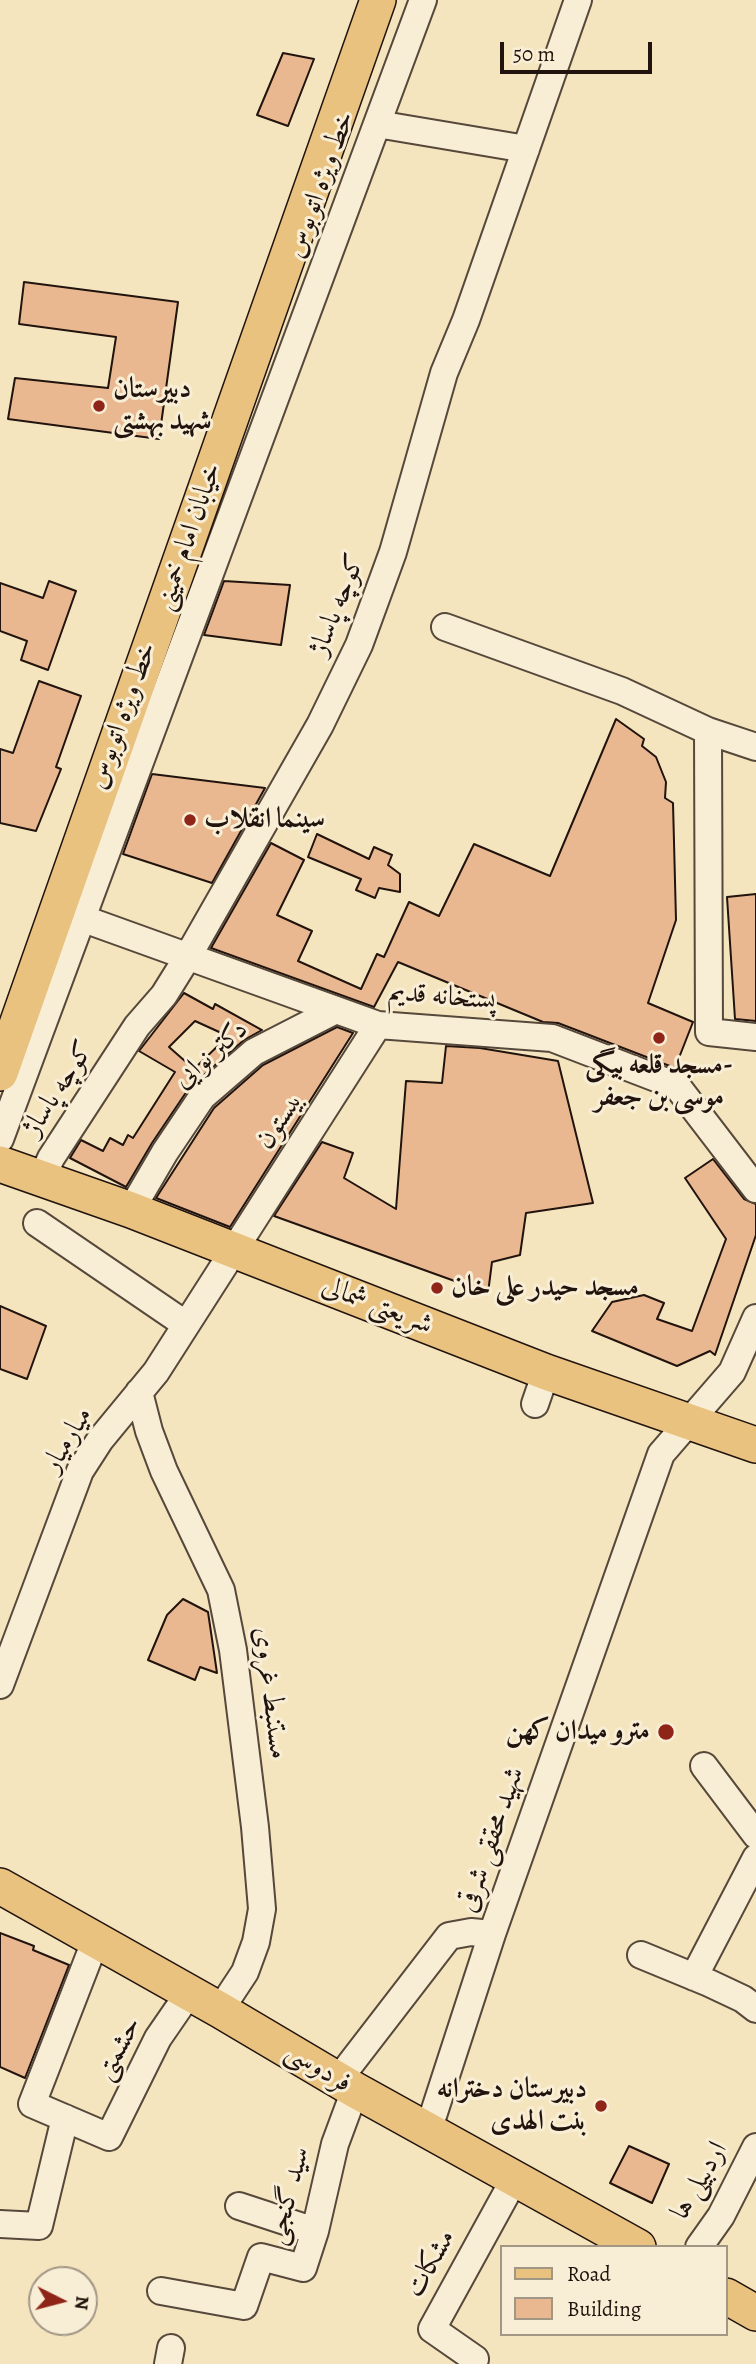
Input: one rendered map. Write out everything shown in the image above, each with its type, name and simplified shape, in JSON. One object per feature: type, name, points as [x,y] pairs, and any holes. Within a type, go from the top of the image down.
[{"type":"main road","name":"خیابان امام خمینی","points":[[0,1073],[378,0]]},
{"type":"main road","name":"شریعتی شمالی","points":[[0,1164],[131,1210],[235,1251],[541,1388],[688,1420],[756,1445]]},
{"type":"main road","name":"فردوسی","points":[[0,1886],[428,2131],[634,2245]]},
{"type":"main road","points":[[728,2297],[756,2313]]},
{"type":"street","name":"خط ویژه اتوبوس","points":[[0,1139],[423,0]]},
{"type":"street","name":"کوچه پاساژ","points":[[42,1178],[51,1158],[137,1026],[164,995],[187,958],[320,725],[359,645],[393,552],[444,373],[578,0]]},
{"type":"street","points":[[377,124],[526,149]]},
{"type":"street","points":[[445,626],[622,691],[708,731],[756,747]]},
{"type":"street","points":[[708,731],[709,1032],[756,1037]]},
{"type":"street","name":"پستخانه قدیم","points":[[81,918],[378,1026],[552,1038],[677,1086],[756,1189]]},
{"type":"street","name":"دکتر نوایی","points":[[131,1210],[202,1097],[254,1052],[336,1010]]},
{"type":"street","name":"بیستون","points":[[235,1251],[378,1026]]},
{"type":"street","points":[[37,1223],[185,1324]]},
{"type":"street","name":"میارمیار","points":[[0,1685],[80,1471],[100,1440],[156,1371],[235,1251]]},
{"type":"street","name":"شهید محققی شرقی","points":[[428,2131],[492,1934],[661,1454],[732,1372],[756,1318]]},
{"type":"street","name":"مستنبط غروی","points":[[139,1392],[149,1431],[164,1471],[221,1590],[233,1650],[262,1909],[256,1942],[245,1972],[220,2010]]},
{"type":"street","points":[[704,1766],[754,1827]]},
{"type":"street","points":[[694,1977],[756,1858]]},
{"type":"street","name":"سید گنجی","points":[[162,2291],[244,2306],[261,2257],[303,2268],[335,2144],[347,2085],[449,1936],[471,1932],[492,1934]]},
{"type":"street","points":[[0,2224],[39,2227],[65,2118],[32,2104],[96,1939]]},
{"type":"street","points":[[641,1955],[743,1999],[756,2009]]},
{"type":"street","name":"حشمتی","points":[[65,2118],[109,2137],[158,2038],[189,1993]]},
{"type":"street","name":"اردبیلی ها","points":[[700,2245],[721,2216],[756,2147]]},
{"type":"street","name":"مشکات","points":[[472,2364],[475,2359],[432,2329],[515,2178]]},
{"type":"street","points":[[239,2206],[314,2231]]},
{"type":"building","points":[[283,53],[314,59],[288,126],[257,115]]},
{"type":"building","points":[[24,282],[178,302],[159,439],[8,419],[15,378],[108,388],[116,337],[19,324]]},
{"type":"building","points":[[49,581],[76,591],[48,670],[21,660],[27,641],[0,631],[0,583],[43,598]]},
{"type":"building","points":[[224,581],[290,585],[281,645],[204,635]]},
{"type":"building","points":[[39,681],[81,696],[56,767],[61,769],[36,831],[0,823],[0,749],[13,753]]},
{"type":"building","points":[[616,719],[644,739],[642,746],[656,757],[666,782],[665,798],[673,803],[676,920],[648,1003],[693,1022],[675,1068],[558,1023],[543,1022],[398,962],[374,1007],[211,948],[271,843],[304,860],[277,915],[312,931],[298,961],[361,989],[377,954],[384,957],[409,902],[439,916],[474,844],[550,876]]},
{"type":"building","name":"سینما انقلاب","points":[[152,774],[265,788],[212,883],[123,854]]},
{"type":"building","points":[[317,834],[369,859],[374,847],[392,855],[388,865],[400,874],[400,892],[379,888],[375,898],[356,890],[361,879],[308,857]]},
{"type":"building","points":[[756,894],[756,1021],[735,1019],[727,897]]},
{"type":"building","points":[[184,993],[213,1009],[215,1004],[262,1030],[244,1040],[189,1088],[126,1187],[70,1158],[81,1140],[103,1151],[110,1138],[123,1145],[128,1135],[133,1138],[175,1072],[139,1051]],"holes":[[[195,1021],[228,1036],[194,1069],[169,1047]]]},
{"type":"building","points":[[337,1027],[353,1033],[230,1227],[156,1198],[214,1108],[263,1065]]},
{"type":"building","points":[[446,1046],[480,1048],[558,1061],[593,1203],[526,1213],[520,1255],[492,1262],[488,1293],[274,1216],[322,1142],[353,1153],[344,1178],[396,1209],[406,1081],[442,1083]]},
{"type":"building","points":[[713,1159],[744,1199],[756,1204],[756,1235],[715,1355],[710,1351],[677,1366],[592,1331],[612,1302],[644,1295],[664,1303],[657,1319],[692,1331],[726,1239],[685,1178]]},
{"type":"building","points":[[0,1306],[46,1326],[27,1379],[0,1369]]},
{"type":"building","points":[[183,1599],[208,1612],[217,1673],[200,1667],[195,1680],[148,1660],[167,1615]]},
{"type":"building","points":[[0,1933],[34,1946],[33,1950],[69,1965],[25,2078],[0,2067]]},
{"type":"building","points":[[629,2146],[669,2164],[652,2203],[610,2183]]},
{"type":"place","name":"دبیرستان شهید بهشتی","points":[[99,406]]},
{"type":"place","name":"سینما انقلاب","points":[[190,820]]},
{"type":"place","name":"مسجد قلعه بیگی- موسی بن جعفر","points":[[659,1038]]},
{"type":"place","name":"مسجد حیدر علی خان","points":[[437,1288]]},
{"type":"place","name":"مترو میدان کهن","points":[[666,1732]]},
{"type":"place","name":"دبیرستان دخترانه بنت الهدی","points":[[601,2106]]}]
